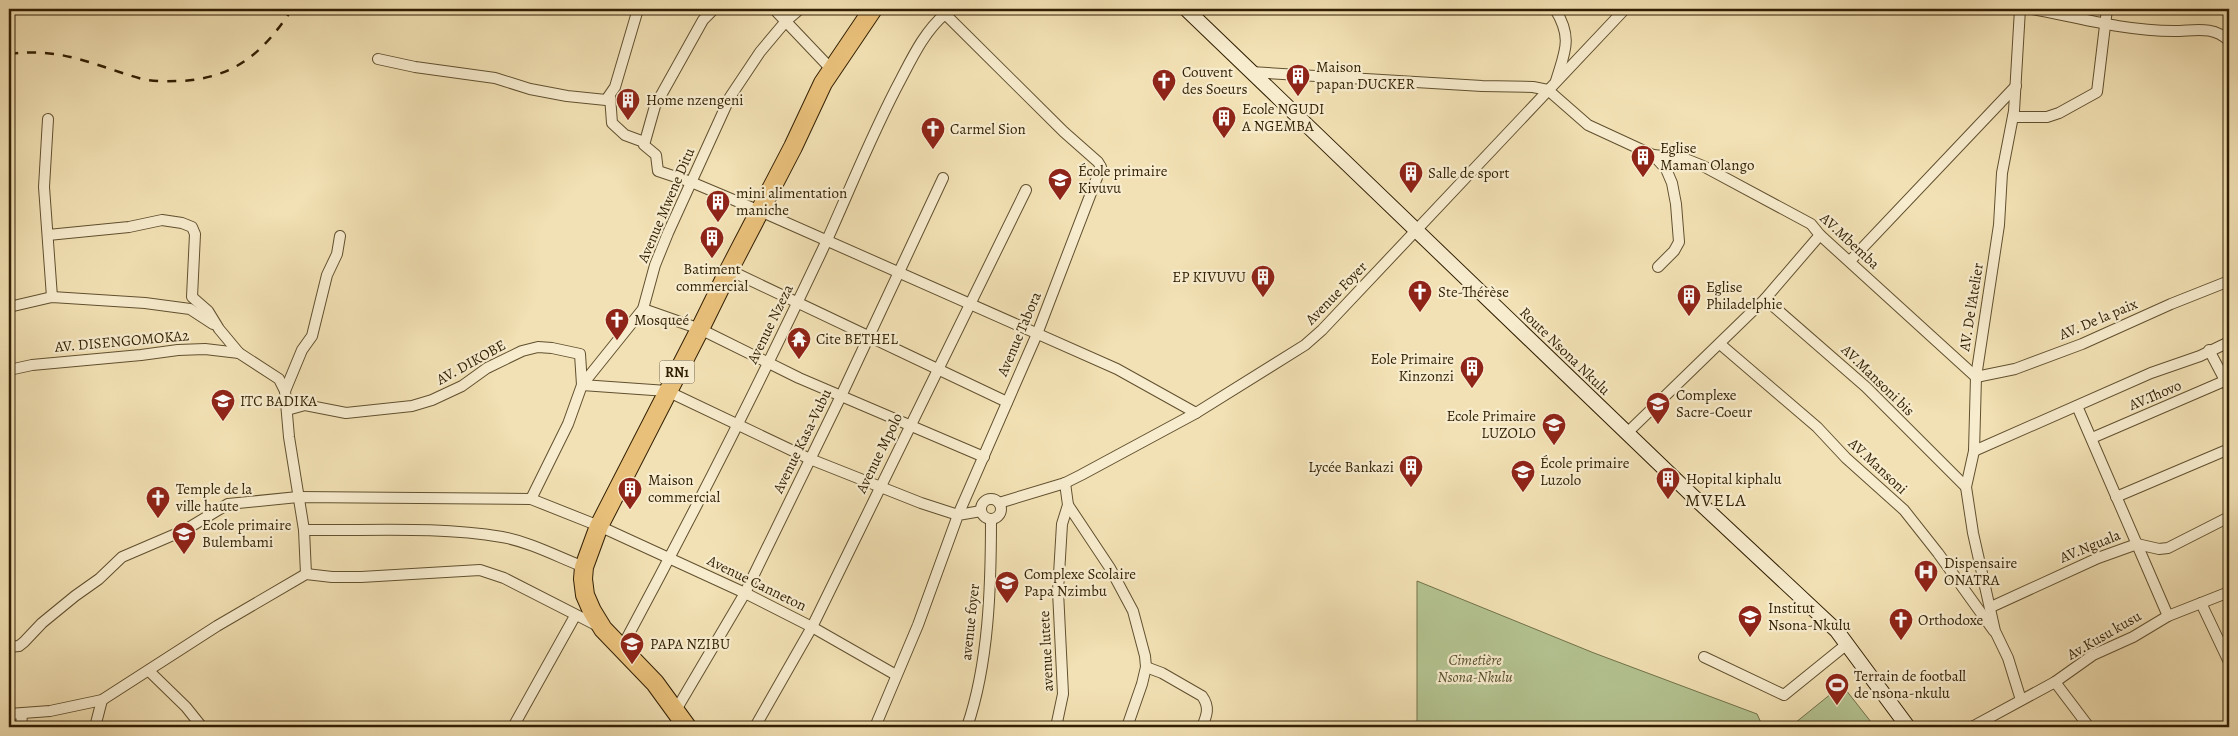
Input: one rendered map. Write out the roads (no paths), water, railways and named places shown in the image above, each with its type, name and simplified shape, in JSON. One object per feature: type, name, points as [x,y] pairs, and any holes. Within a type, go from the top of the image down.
[{"type":"highway","name":"RN1","points":[[687,727],[655,683],[603,629],[585,595],[582,579],[584,567],[599,526],[832,70],[873,9]]},
{"type":"street","points":[[714,9],[703,20],[655,106],[644,145],[656,155],[658,171],[691,182],[760,211],[1037,334],[1117,370],[1196,413]]},
{"type":"street","points":[[774,9],[832,70]]},
{"type":"street","name":"Avenue Mwene Ditu","points":[[643,309],[655,265],[730,97],[760,52],[800,9]]},
{"type":"street","name":"Route Nsona Nkulu","points":[[1186,9],[1627,433],[1829,624],[1847,644],[1908,727]]},
{"type":"street","points":[[1555,9],[1564,24],[1566,32],[1566,42],[1556,82]]},
{"type":"street","name":"Avenue Foyer","points":[[999,503],[1065,483],[1196,413],[1305,345],[1322,330],[1418,231],[1625,9]]},
{"type":"street","name":"AV. De l'Atelier","points":[[1994,631],[1991,607],[1973,533],[1966,487],[1974,451],[1976,376],[1999,225],[2002,173],[2013,117],[2020,9]]},
{"type":"street","points":[[2033,9],[2106,24],[2165,31],[2207,30],[2225,37],[2229,41]]},
{"type":"street","points":[[2013,117],[2047,117],[2059,113],[2097,92],[2108,9]]},
{"type":"street","points":[[637,12],[628,46],[610,96],[612,123],[625,134],[644,140]]},
{"type":"street","name":"Avenue Tabora","points":[[875,727],[918,625],[958,515],[1037,334],[1100,170],[1098,162],[1064,132],[942,12]]},
{"type":"street","name":"Avenue Nzeza","points":[[621,649],[670,558],[768,363],[889,102],[926,36],[942,12]]},
{"type":"street","points":[[378,58],[415,67],[496,78],[530,89],[581,98],[606,100],[610,96]]},
{"type":"street","points":[[1251,72],[1482,86],[1533,87],[1548,90],[1588,124],[1653,155],[1666,169],[1672,183],[1679,228],[1679,242],[1674,251],[1658,267]]},
{"type":"street","points":[[1850,261],[2016,86]]},
{"type":"street","points":[[48,119],[44,187],[52,297]]},
{"type":"street","name":"AV.Mbemba","points":[[1653,155],[1683,158],[1703,166],[1811,224],[1820,235],[1976,376]]},
{"type":"street","name":"Avenue Kasa-Vubu","points":[[676,710],[745,593],[900,273],[943,178]]},
{"type":"street","name":"Avenue Mpolo","points":[[755,727],[812,628],[909,425],[1026,190]]},
{"type":"street","points":[[48,235],[129,226],[162,220],[182,223],[192,227],[195,234],[192,297],[208,311],[219,329],[239,353],[279,379],[285,391],[286,410],[304,530],[306,574]]},
{"type":"street","points":[[1627,433],[1765,299],[1820,235]]},
{"type":"street","points":[[285,391],[302,350],[312,336],[327,275],[337,254],[340,236]]},
{"type":"street","points":[[729,270],[1007,402]]},
{"type":"street","name":"AV. De la paix","points":[[1976,376],[2015,369],[2082,344],[2229,280]]},
{"type":"street","points":[[9,307],[52,297],[154,304],[190,309],[219,329]]},
{"type":"street","name":"AV.Mansoni bis","points":[[1765,299],[1866,386],[1966,487]]},
{"type":"street","points":[[9,648],[19,646],[24,642],[42,623],[99,579],[122,557],[185,530],[228,504],[298,497],[531,500],[568,424],[582,385],[643,309],[700,330],[841,396],[984,457]]},
{"type":"street","points":[[1974,451],[2152,373],[2200,356],[2229,342]]},
{"type":"street","name":"AV.Mansoni","points":[[1720,344],[1817,428],[1846,458],[1904,510],[1938,552],[1994,631]]},
{"type":"street","name":"AV. DIKOBE","points":[[286,410],[305,405],[346,413],[412,406],[432,400],[462,386],[487,368],[507,357],[538,347],[562,349],[580,354],[582,385]]},
{"type":"street","name":"AV. DISENGOMOKA2","points":[[9,370],[32,365],[205,348],[239,353]]},
{"type":"street","points":[[2209,350],[2228,383]]},
{"type":"street","name":"AV.Thovo","points":[[2092,438],[2228,383]]},
{"type":"street","points":[[582,385],[667,391],[810,459],[879,487],[958,515],[981,511]]},
{"type":"street","points":[[2077,406],[2168,616]]},
{"type":"street","points":[[2116,497],[2229,448]]},
{"type":"street","name":"avenue lutete","points":[[1056,727],[1064,694],[1058,591],[1062,524],[1068,505],[1065,483]]},
{"type":"street","points":[[993,499],[999,503],[1000,513],[991,519],[985,517],[981,511],[981,504],[986,500],[993,499]]},
{"type":"street","name":"Avenue Canneton","points":[[531,500],[599,526],[745,593],[896,675]]},
{"type":"street","points":[[1068,505],[1110,568],[1133,611],[1145,656],[1146,667],[1127,727]]},
{"type":"street","name":"AV.Nguala","points":[[1991,607],[2098,558],[2136,544],[2159,549],[2168,548],[2229,517]]},
{"type":"street","name":"avenue foyer","points":[[967,727],[983,661],[991,561],[991,519]]},
{"type":"street","points":[[304,530],[411,531],[502,537],[584,567]]},
{"type":"street","points":[[9,714],[50,711],[102,700],[217,626],[306,574],[332,577],[361,577],[480,570],[518,585],[603,629]]},
{"type":"street","name":"Av.Kusu kusu","points":[[1972,727],[2055,682],[2093,655],[2133,637],[2168,616],[2229,592]]},
{"type":"street","points":[[2201,603],[2229,662]]},
{"type":"street","points":[[513,727],[575,616]]},
{"type":"street","points":[[1994,631],[2008,658],[2021,700]]},
{"type":"street","points":[[1704,657],[1784,695],[1847,644]]},
{"type":"street","points":[[1146,667],[1162,673],[1202,696],[1208,710],[1202,727]]},
{"type":"street","points":[[149,671],[186,707],[202,727]]},
{"type":"street","points":[[2055,682],[2088,727]]},
{"type":"street","points":[[95,727],[102,700]]},
{"type":"street","points":[[21,727],[22,714]]},
{"type":"railway","points":[[9,54],[28,52],[61,55],[151,81],[199,79],[232,69],[246,60],[270,38],[292,9]]},
{"type":"place","name":"Maison papan DUCKER","points":[[1298,97]]},
{"type":"place","name":"Couvent des Soeurs","points":[[1164,102]]},
{"type":"place","name":"Home nzengeni","points":[[628,121]]},
{"type":"place","name":"Ecole NGUDI A NGEMBA","points":[[1224,139]]},
{"type":"place","name":"Carmel Sion","points":[[933,150]]},
{"type":"place","name":"Eglise Maman Olango","points":[[1643,178]]},
{"type":"place","name":"Salle de sport","points":[[1411,194]]},
{"type":"place","name":"École primaire Kivuvu","points":[[1060,201]]},
{"type":"place","name":"mini alimentation maniche","points":[[718,223]]},
{"type":"place","name":"Batiment commercial","points":[[712,259]]},
{"type":"place","name":"EP KIVUVU","points":[[1263,298]]},
{"type":"place","name":"Ste-Thérèse","points":[[1420,313]]},
{"type":"place","name":"Eglise Philadelphie","points":[[1689,317]]},
{"type":"place","name":"Mosqueé","points":[[617,341]]},
{"type":"place","name":"Cite BETHEL","points":[[799,360]]},
{"type":"place","name":"Eole Primaire Kinzonzi","points":[[1472,389]]},
{"type":"place","name":"ITC BADIKA","points":[[223,422]]},
{"type":"place","name":"Complexe Sacre-Coeur","points":[[1658,425]]},
{"type":"place","name":"Ecole Primaire LUZOLO","points":[[1554,446]]},
{"type":"place","name":"Lycée Bankazi","points":[[1411,488]]},
{"type":"place","name":"École primaire Luzolo","points":[[1523,493]]},
{"type":"place","name":"Hopital kiphalu","points":[[1668,500]]},
{"type":"place","name":"Maison commercial","points":[[630,510]]},
{"type":"place","name":"Temple de la ville haute","points":[[158,519]]},
{"type":"place","name":"Ecole primaire Bulembami","points":[[184,555]]},
{"type":"place","name":"Dispensaire ONATRA","points":[[1926,593]]},
{"type":"place","name":"Complexe Scolaire Papa Nzimbu","points":[[1007,604]]},
{"type":"place","name":"Institut Nsona-Nkulu","points":[[1750,638]]},
{"type":"place","name":"Orthodoxe","points":[[1901,641]]},
{"type":"place","name":"PAPA NZIBU","points":[[632,665]]},
{"type":"place","name":"Terrain de football de nsona-nkulu","points":[[1837,706]]},
{"type":"district","name":"MVELA","points":[[1716,500]]},
{"type":"park label","name":"Cimetière Nsona-Nkulu","points":[[1475,668]]}]
